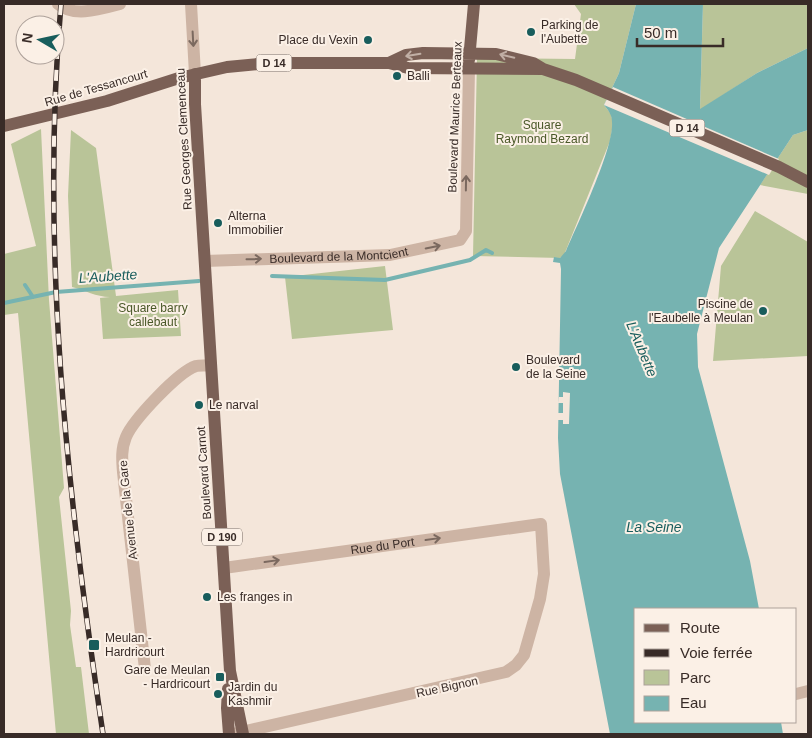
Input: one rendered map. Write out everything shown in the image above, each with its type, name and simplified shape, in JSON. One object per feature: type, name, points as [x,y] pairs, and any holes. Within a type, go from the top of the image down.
[{"type":"main road","name":"Boulevard Maurice Berteaux","points":[[469,68],[474,4]]},
{"type":"main road","name":"D 14","points":[[389,63],[406,55],[470,52],[504,55],[533,63],[543,70],[595,89],[779,167],[808,182]]},
{"type":"main road","name":"D 14","points":[[195,74],[253,64],[389,63],[408,68],[543,70]]},
{"type":"main road","name":"Rue de Tessancourt","points":[[4,126],[108,101],[195,74]]},
{"type":"main road","name":"Rue Georges Clemenceau","points":[[195,74],[205,267]]},
{"type":"main road","name":"D 14","points":[[779,167],[808,173]]},
{"type":"main road","name":"Boulevard Carnot","points":[[205,267],[230,672],[227,708],[237,734]]},
{"type":"street","points":[[61,7],[83,11],[120,4]]},
{"type":"street","name":"Rue Georges Clemenceau","points":[[191,4],[195,74]]},
{"type":"street","name":"Boulevard Maurice Berteaux","points":[[466,232],[469,68]]},
{"type":"street","name":"Boulevard de la Montcient","points":[[205,267],[390,255],[456,242],[464,237],[466,232]]},
{"type":"street","name":"Avenue de la Gare","points":[[146,669],[123,472],[123,448],[133,426],[172,383],[196,366],[211,366]]},
{"type":"street","name":"Rue du Port","points":[[224,568],[541,524]]},
{"type":"street","name":"Rue Bignon","points":[[237,734],[488,678],[506,672],[516,665],[524,655],[540,599],[544,574],[541,524]]},
{"type":"green space","name":"Square Raymond Bezard","points":[[574,4],[636,4],[619,73],[604,105],[611,114],[613,124],[610,141],[564,255],[560,258],[473,256],[477,58],[575,59],[581,14]]},
{"type":"green space","points":[[703,4],[808,4],[808,48],[757,73],[700,110]]},
{"type":"green space","points":[[41,129],[49,300],[64,488],[59,497],[71,611],[70,625],[76,667],[81,667],[89,734],[56,734],[18,313],[4,315],[4,254],[36,246],[11,144]]},
{"type":"green space","name":"Square barry callebaut","points":[[71,130],[96,148],[116,296],[178,290],[181,336],[103,339],[100,298],[110,297],[95,295],[72,287],[68,196]]},
{"type":"green space","points":[[808,130],[808,194],[760,185],[793,135]]},
{"type":"green space","name":"Piscine de l'Eaubelle à Meulan","points":[[755,211],[808,242],[808,356],[713,361],[721,266]]},
{"type":"green space","points":[[385,266],[393,330],[292,339],[285,277]]},
{"type":"water","name":"La Seine","points":[[636,4],[703,4],[700,109],[757,73],[808,48],[808,130],[793,135],[719,248],[697,334],[698,367],[750,561],[759,608],[634,608],[634,723],[781,723],[783,734],[610,734],[560,474],[558,438],[561,269],[560,263],[553,262],[554,257],[560,258],[566,251],[601,167],[611,134],[612,120],[610,113],[604,105],[619,73]]},
{"type":"pier","points":[[613,87],[779,159],[769,175],[604,105]]},
{"type":"pier","points":[[563,392],[570,393],[569,424],[563,424],[563,420],[558,420],[558,413],[563,413],[563,403],[558,403],[559,397],[563,397]]},
{"type":"waterway","name":"L'Aubette","points":[[272,276],[385,280],[470,260],[486,250],[492,253]]},
{"type":"waterway","name":"L'Aubette","points":[[4,303],[56,292],[199,281]]},
{"type":"waterway","name":"L'Aubette","points":[[25,285],[33,297]]},
{"type":"railway","points":[[61,4],[55,96],[54,187],[56,279],[61,370],[78,553],[103,734]]},
{"type":"place","name":"Parking de l'Aubette","points":[[531,32]]},
{"type":"place","name":"Place du Vexin","points":[[368,40]]},
{"type":"place","name":"Balli","points":[[397,76]]},
{"type":"place","name":"Alterna Immobilier","points":[[218,223]]},
{"type":"place","name":"Piscine de l'Eaubelle à Meulan","points":[[763,311]]},
{"type":"place","name":"Boulevard de la Seine","points":[[516,367]]},
{"type":"place","name":"Le narval","points":[[199,405]]},
{"type":"place","name":"Les franges in","points":[[207,597]]},
{"type":"place","name":"Meulan - Hardricourt","points":[[94,645]]},
{"type":"place","name":"Gare de Meulan - Hardricourt","points":[[220,677]]},
{"type":"place","name":"Jardin du Kashmir","points":[[218,694]]}]
